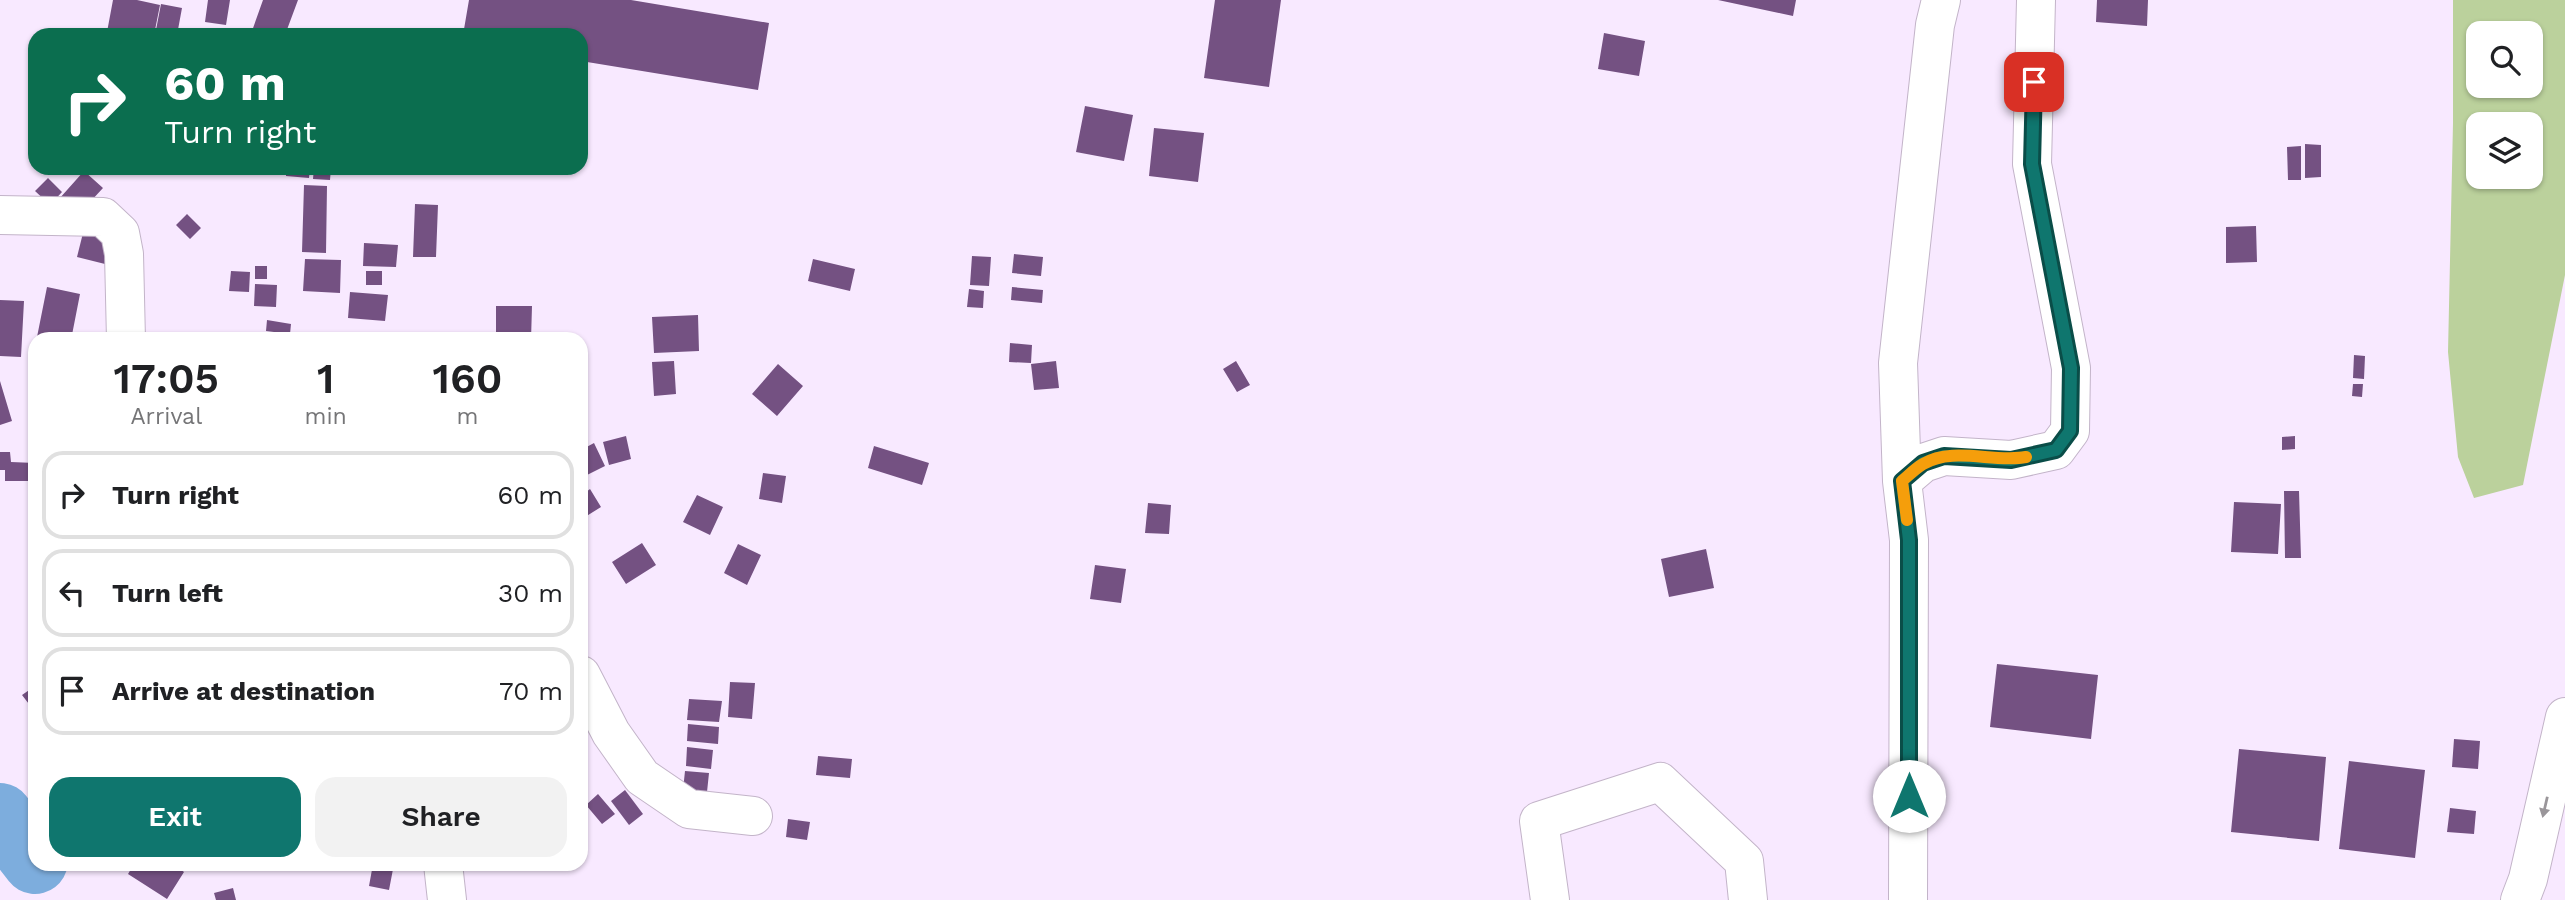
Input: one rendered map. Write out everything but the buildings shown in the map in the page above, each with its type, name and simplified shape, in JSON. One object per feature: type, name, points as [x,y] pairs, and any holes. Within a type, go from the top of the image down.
[{"type":"main road","points":[[1908,900],[1909,540],[1902,481],[1898,363],[1935,25],[1941,0]]},
{"type":"main road","points":[[1902,481],[1923,463],[1944,456],[2011,460],[2056,450],[2070,431],[2071,368],[2032,164],[2036,0]]},
{"type":"main road","points":[[0,215],[103,217],[120,233],[124,254],[126,332]]},
{"type":"main road","points":[[588,689],[611,733],[642,777],[690,809],[753,816]]},
{"type":"main road","points":[[2520,900],[2528,879],[2565,717]]},
{"type":"main road","points":[[1550,900],[1539,821],[1660,782],[1744,861],[1748,900]]},
{"type":"main road","points":[[444,871],[447,900]]},
{"type":"green space","points":[[2453,0],[2565,0],[2565,275],[2523,485],[2474,498],[2458,457],[2448,352]]},
{"type":"waterway","points":[[0,816],[28,852]]},
{"type":"slow traffic","points":[[1907,520],[1902,481],[1923,463],[1944,456],[2011,460],[2026,457]]},
{"type":"route","points":[[1909,796],[1909,540],[1902,481],[1923,463],[1944,456],[2011,460],[2056,450],[2070,431],[2071,368],[2032,164],[2034,82]]}]
